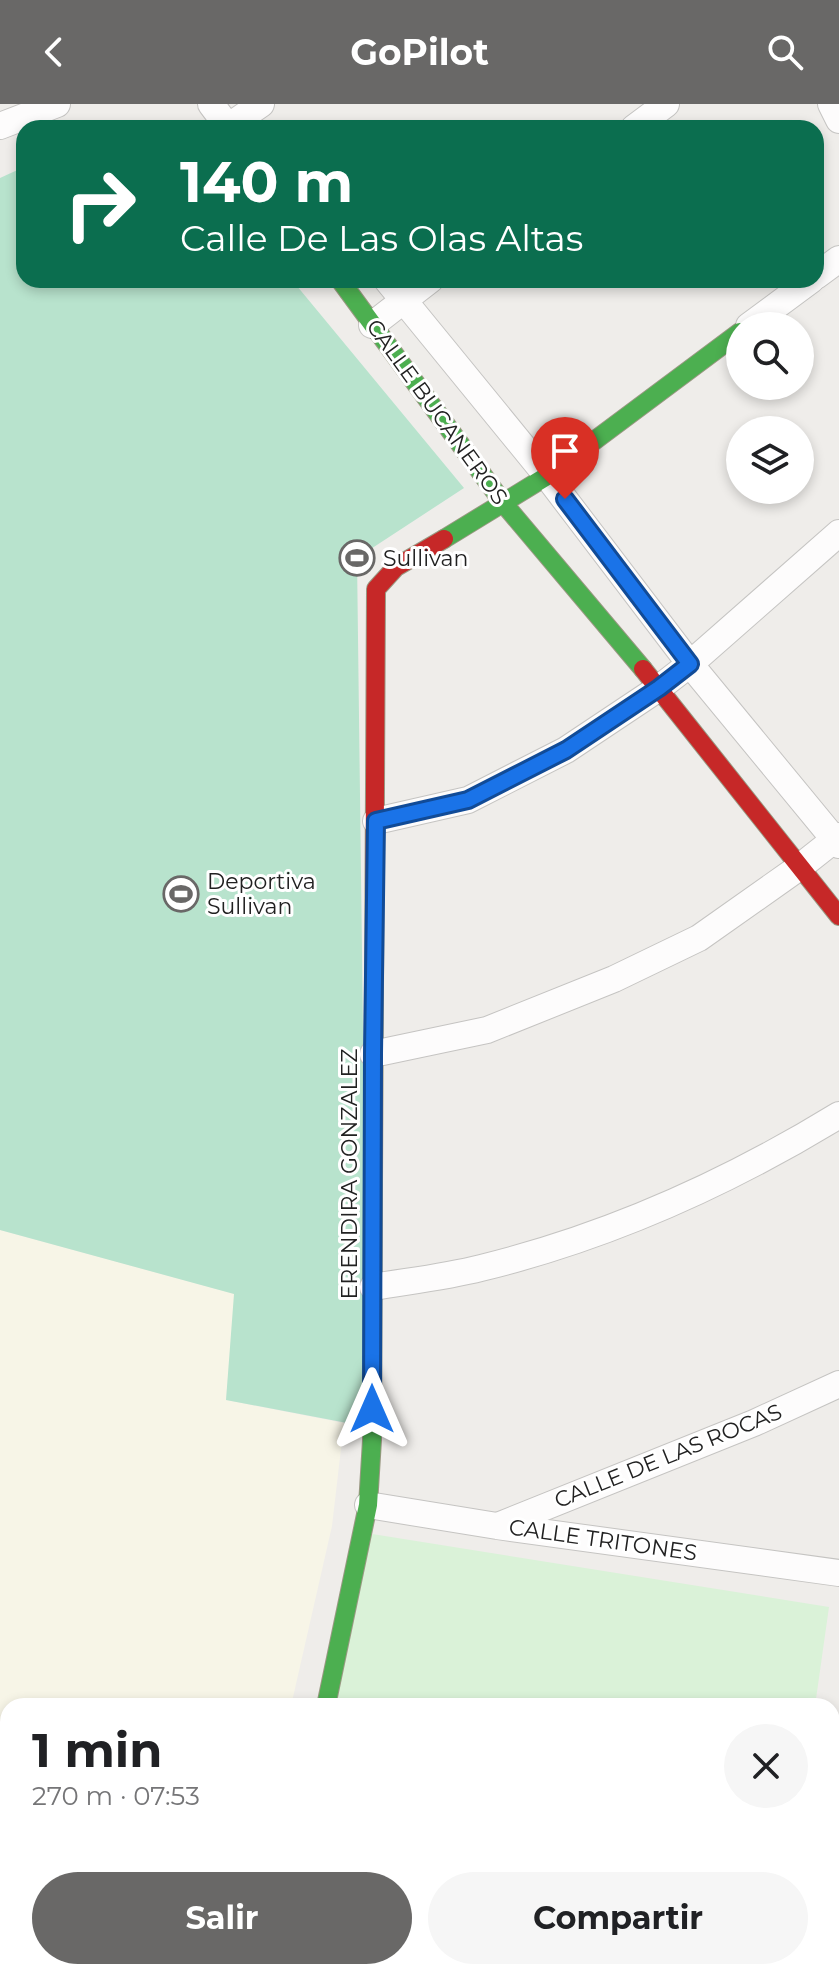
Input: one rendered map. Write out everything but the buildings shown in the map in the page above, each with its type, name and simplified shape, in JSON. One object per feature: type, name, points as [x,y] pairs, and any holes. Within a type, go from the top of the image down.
[{"type":"street","points":[[0,126],[57,104]]},
{"type":"street","points":[[211,104],[224,120]]},
{"type":"street","points":[[645,120],[666,104]]},
{"type":"street","points":[[831,104],[839,120]]},
{"type":"street","name":"CALLE BUCANEROS","points":[[346,288],[504,504],[659,688],[839,916]]},
{"type":"street","points":[[768,312],[800,288]]},
{"type":"street","points":[[372,325],[395,290]]},
{"type":"street","name":"CALLE BUCANEROS","points":[[395,290],[547,476],[690,664],[838,840]]},
{"type":"street","points":[[504,504],[547,476],[726,342]]},
{"type":"street","name":"ERENDIRA GONZALEZ","points":[[328,1698],[368,1505],[372,1440],[376,589],[396,567],[504,504]]},
{"type":"street","points":[[376,821],[468,800],[566,750],[690,664],[839,533]]},
{"type":"street","points":[[373,1054],[487,1030],[614,979],[699,938],[838,840]]},
{"type":"street","points":[[373,1287],[480,1269],[600,1232],[728,1179],[839,1115]]},
{"type":"street","name":"CALLE DE LAS ROCAS","points":[[497,1526],[754,1423],[839,1384]]},
{"type":"street","name":"CALLE TRITONES","points":[[368,1505],[839,1573]]},
{"type":"shaded area","points":[[0,1230],[235,1294],[226,1400],[344,1423],[332,1526],[293,1698],[0,1698]]},
{"type":"green space","name":"Deportiva Sullivan","points":[[16,171],[16,288],[299,288],[464,488],[357,558],[368,1427],[226,1400],[234,1294],[0,1230],[0,178]]},
{"type":"green space","points":[[366,1533],[829,1607],[816,1698],[337,1698]]},
{"type":"traffic: fast","points":[[346,288],[504,504],[643,669]]},
{"type":"traffic: fast","points":[[444,539],[547,476],[726,342]]},
{"type":"traffic: fast","points":[[328,1698],[368,1505],[372,1440],[373,1184]]},
{"type":"traffic: jam","points":[[373,1184],[376,589],[396,567],[444,539]]},
{"type":"traffic: jam","points":[[643,669],[839,916]]},
{"type":"place","name":"Sullivan","points":[[357,558]]},
{"type":"place","name":"Deportiva Sullivan","points":[[181,894]]},
{"type":"route","points":[[372,1409],[376,821],[468,800],[566,750],[690,664],[565,499]]}]
